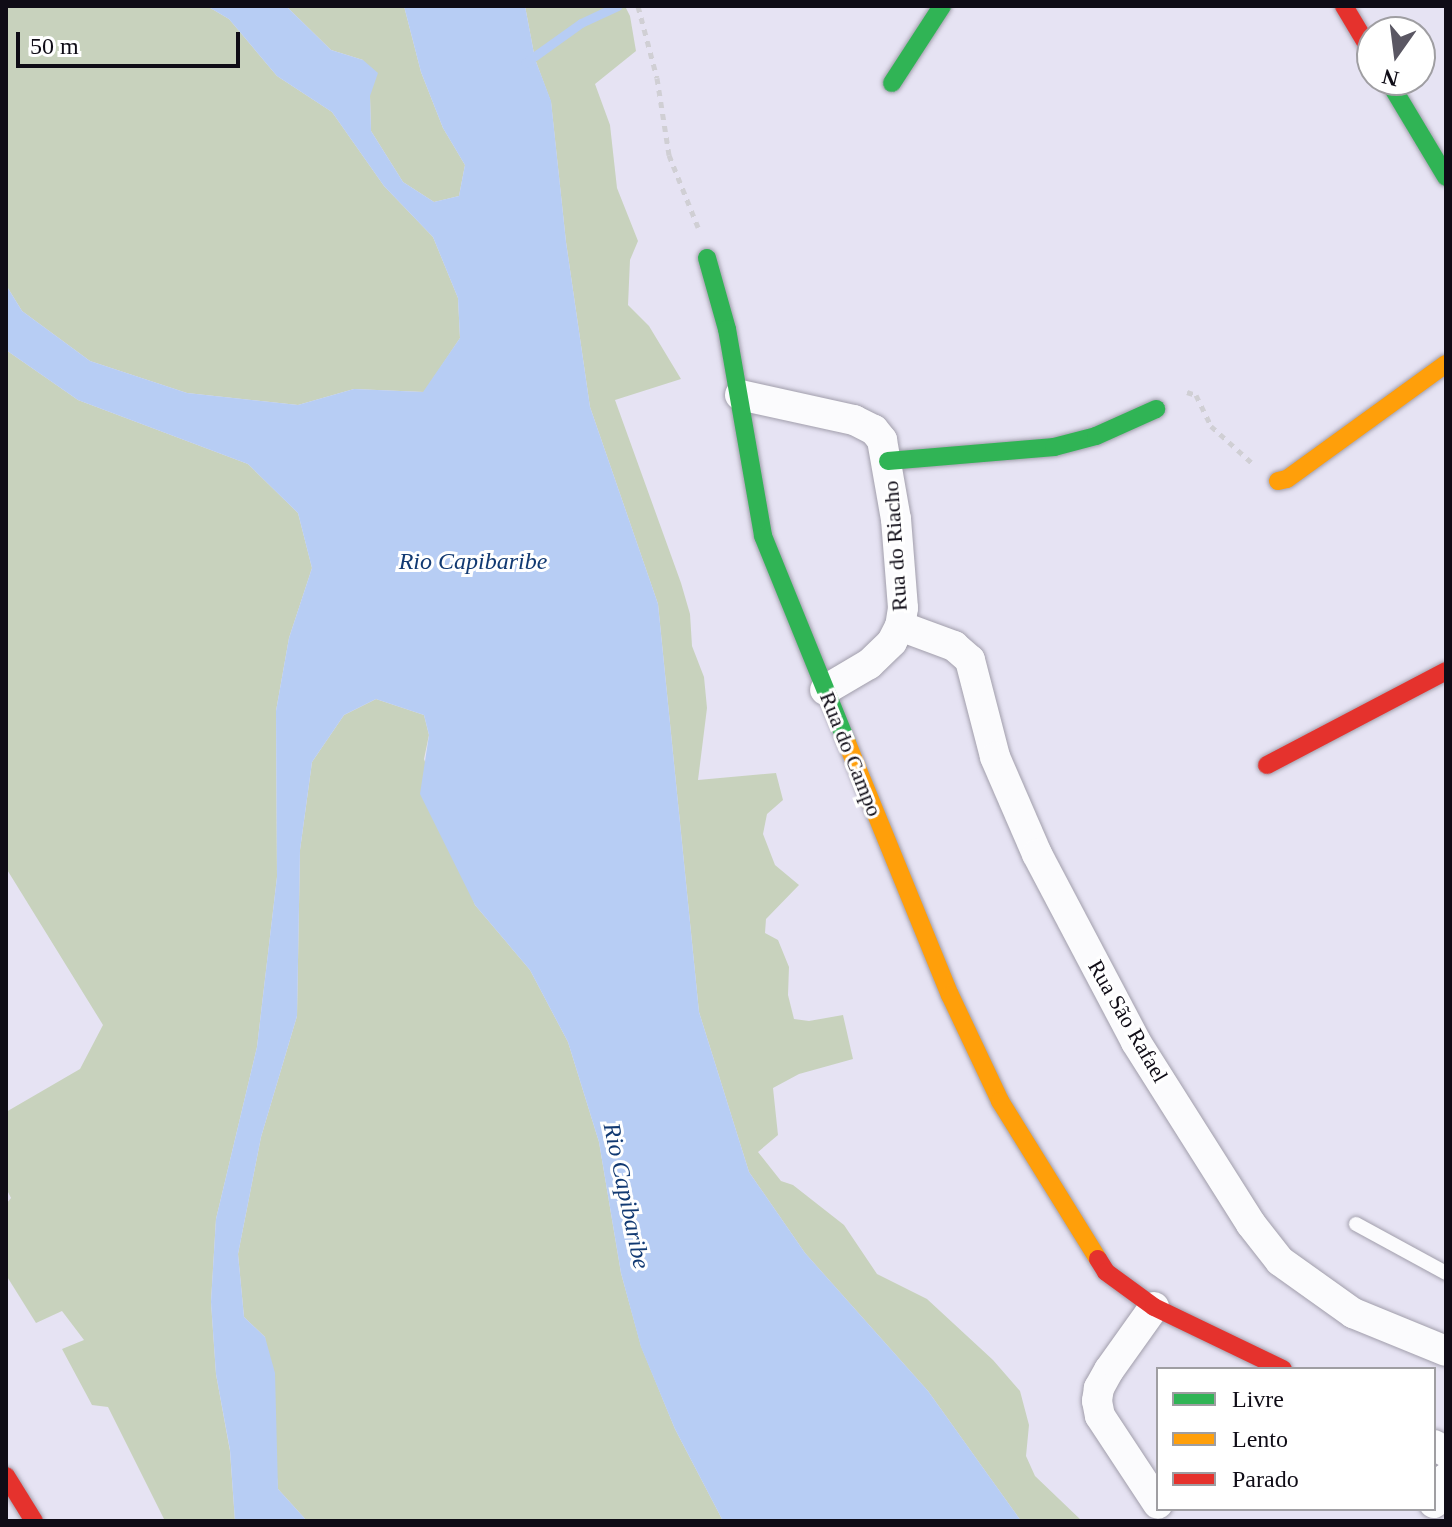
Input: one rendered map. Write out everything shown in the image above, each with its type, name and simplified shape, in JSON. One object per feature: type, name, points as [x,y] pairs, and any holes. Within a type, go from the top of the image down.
[{"type":"street","points":[[892,83],[942,6]]},
{"type":"street","points":[[1344,6],[1356,26]]},
{"type":"street","points":[[1398,96],[1446,177]]},
{"type":"street","name":"Rua do Campo","points":[[707,258],[740,395],[750,478],[763,536],[950,995],[1000,1101],[1106,1272],[1154,1307],[1279,1367]]},
{"type":"street","points":[[1278,481],[1287,479],[1446,364]]},
{"type":"street","points":[[740,395],[854,420],[874,430],[882,440],[888,461],[1054,447],[1096,436],[1156,409]]},
{"type":"street","name":"Rua do Riacho","points":[[825,690],[869,664],[892,642],[900,626],[903,608],[888,461]]},
{"type":"street","name":"Rua São Rafael","points":[[900,626],[954,646],[970,660],[995,757],[1037,854],[1136,1042],[1251,1224],[1280,1261],[1342,1306],[1401,1335],[1446,1351]]},
{"type":"street","points":[[1267,765],[1446,671]]},
{"type":"street","points":[[1154,1307],[1109,1370],[1097,1401],[1100,1416],[1156,1501]]},
{"type":"street","points":[[6,1476],[34,1521]]},
{"type":"street","points":[[1436,1499],[1446,1478]]},
{"type":"lane","points":[[1356,1224],[1446,1273]]},
{"type":"path","points":[[638,6],[657,78],[669,155],[695,218],[707,258]]},
{"type":"path","points":[[1156,409],[1178,390],[1196,395],[1211,426],[1231,447],[1278,481]]},
{"type":"green space","points":[[6,6],[207,6],[229,19],[277,76],[332,112],[384,186],[433,237],[458,298],[460,338],[424,392],[354,389],[298,405],[187,393],[90,361],[22,311],[6,285]]},
{"type":"green space","points":[[286,6],[404,6],[421,72],[443,128],[465,165],[459,196],[434,202],[403,182],[371,131],[370,96],[363,60],[331,50]]},
{"type":"green space","points":[[525,6],[625,6],[630,16],[636,51],[595,84],[610,125],[617,188],[638,241],[630,260],[628,305],[649,326],[681,379],[615,400],[681,583],[690,614],[692,646],[704,677],[707,708],[698,780],[776,773],[783,800],[767,814],[763,834],[775,865],[799,885],[766,919],[765,933],[778,940],[789,967],[788,995],[794,1019],[809,1021],[843,1015],[853,1059],[799,1074],[773,1088],[778,1135],[758,1152],[781,1181],[793,1185],[844,1225],[877,1274],[927,1299],[993,1360],[1020,1391],[1029,1425],[1026,1456],[1035,1476],[1082,1521],[1021,1521],[928,1391],[805,1253],[749,1172],[699,1012],[658,604],[590,407],[566,242],[551,102],[535,59]]},
{"type":"green space","points":[[6,350],[78,400],[248,464],[298,513],[312,568],[289,638],[276,711],[277,877],[257,1047],[216,1219],[211,1302],[216,1374],[230,1451],[235,1521],[165,1521],[108,1407],[92,1405],[62,1349],[84,1340],[62,1311],[36,1323],[6,1275],[6,1204],[11,1198],[6,1188],[6,1112],[80,1069],[103,1025],[6,868]]},
{"type":"green space","points":[[376,699],[424,715],[429,735],[424,759],[475,905],[530,970],[568,1042],[599,1142],[621,1273],[641,1346],[675,1429],[723,1521],[307,1521],[278,1489],[265,1337],[244,1317],[238,1254],[261,1137],[297,1016],[300,850],[312,762],[344,715]]},
{"type":"water","name":"Rio Capibaribe","points":[[207,6],[286,6],[331,50],[363,60],[378,73],[370,96],[371,131],[403,182],[434,202],[459,196],[465,165],[443,128],[421,72],[404,6],[525,6],[535,59],[551,101],[566,242],[590,407],[658,604],[699,1012],[749,1172],[805,1253],[928,1391],[1021,1521],[723,1521],[675,1429],[641,1347],[621,1273],[599,1142],[568,1042],[530,970],[475,905],[420,794],[429,735],[424,715],[376,699],[344,715],[312,762],[300,850],[297,1016],[261,1137],[238,1254],[244,1317],[265,1337],[275,1373],[278,1489],[307,1521],[235,1521],[230,1450],[216,1374],[211,1302],[216,1219],[257,1047],[277,877],[276,711],[289,638],[312,568],[298,513],[248,464],[78,400],[6,350],[6,285],[22,311],[90,361],[187,393],[298,405],[354,389],[423,392],[460,338],[458,298],[433,237],[384,186],[332,112],[277,76],[229,19]]},
{"type":"waterway","points":[[525,63],[581,23],[617,6]]},
{"type":"traffic: fast","points":[[892,83],[942,6]]},
{"type":"traffic: fast","points":[[1398,96],[1446,177]]},
{"type":"traffic: fast","points":[[707,258],[727,329],[763,536],[847,743]]},
{"type":"traffic: fast","points":[[888,461],[1054,447],[1096,436],[1156,409]]},
{"type":"traffic: slow","points":[[1278,481],[1287,479],[1446,364]]},
{"type":"traffic: slow","points":[[847,743],[950,995],[1000,1101],[1098,1259]]},
{"type":"traffic: jam","points":[[1344,6],[1356,26]]},
{"type":"traffic: jam","points":[[1267,765],[1446,671]]},
{"type":"traffic: jam","points":[[1098,1259],[1106,1272],[1154,1307],[1279,1367]]},
{"type":"traffic: jam","points":[[6,1476],[34,1521]]}]
